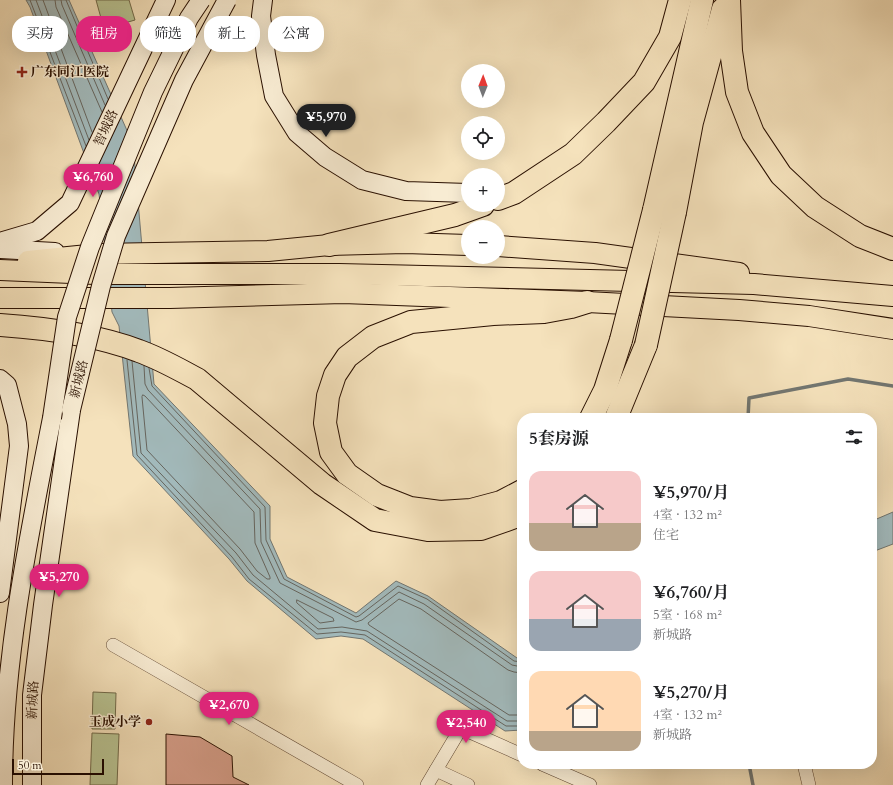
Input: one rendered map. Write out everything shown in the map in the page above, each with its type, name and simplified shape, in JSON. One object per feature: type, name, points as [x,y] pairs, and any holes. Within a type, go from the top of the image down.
[{"type":"highway","points":[[505,194],[573,154],[644,82],[670,37],[680,0]]},
{"type":"highway","points":[[618,413],[646,345],[665,211],[702,0]]},
{"type":"highway","points":[[594,413],[605,390],[665,211],[692,122],[725,0]]},
{"type":"highway","points":[[729,0],[731,51],[737,92],[753,133],[782,175],[815,207],[860,236],[893,249]]},
{"type":"highway","points":[[329,245],[463,212]]},
{"type":"highway","points":[[517,494],[501,502],[471,510],[440,512],[410,508],[377,495],[347,474],[331,452],[325,423],[328,396],[335,376],[347,357],[373,337],[410,322],[493,314],[544,312],[571,307],[587,302]]},
{"type":"highway","points":[[0,325],[33,328],[110,342],[139,351],[182,371],[197,379],[322,484],[375,520],[428,530],[480,529],[517,516]]},
{"type":"main road","points":[[0,264],[98,254],[268,251],[329,245],[405,243],[461,245]]},
{"type":"main road","points":[[505,246],[596,253],[893,296]]},
{"type":"main road","points":[[0,270],[95,274],[339,274],[754,284],[893,296]]},
{"type":"main road","points":[[0,298],[170,298],[343,293],[587,302],[809,316],[893,329]]},
{"type":"street","name":"智城路","points":[[0,242],[37,231],[70,203],[166,0]]},
{"type":"street","name":"新城路","points":[[3,785],[3,749],[10,655],[29,534],[52,418],[68,317],[90,247],[153,92],[189,18],[201,0]]},
{"type":"street","name":"新城路","points":[[32,785],[32,695],[43,604],[71,410],[101,286],[116,236],[184,80],[227,0]]},
{"type":"street","points":[[263,0],[261,16],[266,55],[274,96],[297,133],[325,157],[362,180],[406,191],[461,193]]},
{"type":"street","points":[[0,249],[98,254]]},
{"type":"street","points":[[0,379],[7,385],[17,424],[19,446],[0,593]]},
{"type":"street","points":[[113,645],[356,785]]},
{"type":"street","points":[[427,785],[461,728],[517,753]]},
{"type":"street","points":[[553,769],[590,785]]},
{"type":"street","points":[[805,769],[809,785]]},
{"type":"street","points":[[436,770],[468,785]]},
{"type":"green space","points":[[96,0],[129,0],[135,20],[132,21],[132,16],[100,16]]},
{"type":"green space","points":[[93,692],[116,693],[115,729],[92,729]]},
{"type":"green space","points":[[92,733],[119,734],[117,785],[90,785]]},
{"type":"water","points":[[26,0],[69,0],[76,16],[76,52],[92,52],[133,144],[154,384],[270,506],[270,539],[287,577],[356,613],[396,581],[428,596],[517,658],[517,730],[505,731],[363,639],[341,636],[316,639],[247,581],[229,559],[133,456],[119,326],[112,312],[99,194],[47,52],[68,52],[68,16],[33,16]]},
{"type":"water","points":[[893,512],[893,544],[877,550],[877,519]]},
{"type":"building","points":[[166,734],[200,737],[232,756],[233,777],[249,785],[166,785]]},
{"type":"waterway","points":[[748,413],[749,398],[848,379],[893,386]]},
{"type":"waterway","points":[[750,769],[753,785]]},
{"type":"place","name":"广东同江医院","points":[[22,72]]},
{"type":"place","name":"玉成小学","points":[[149,722]]}]
